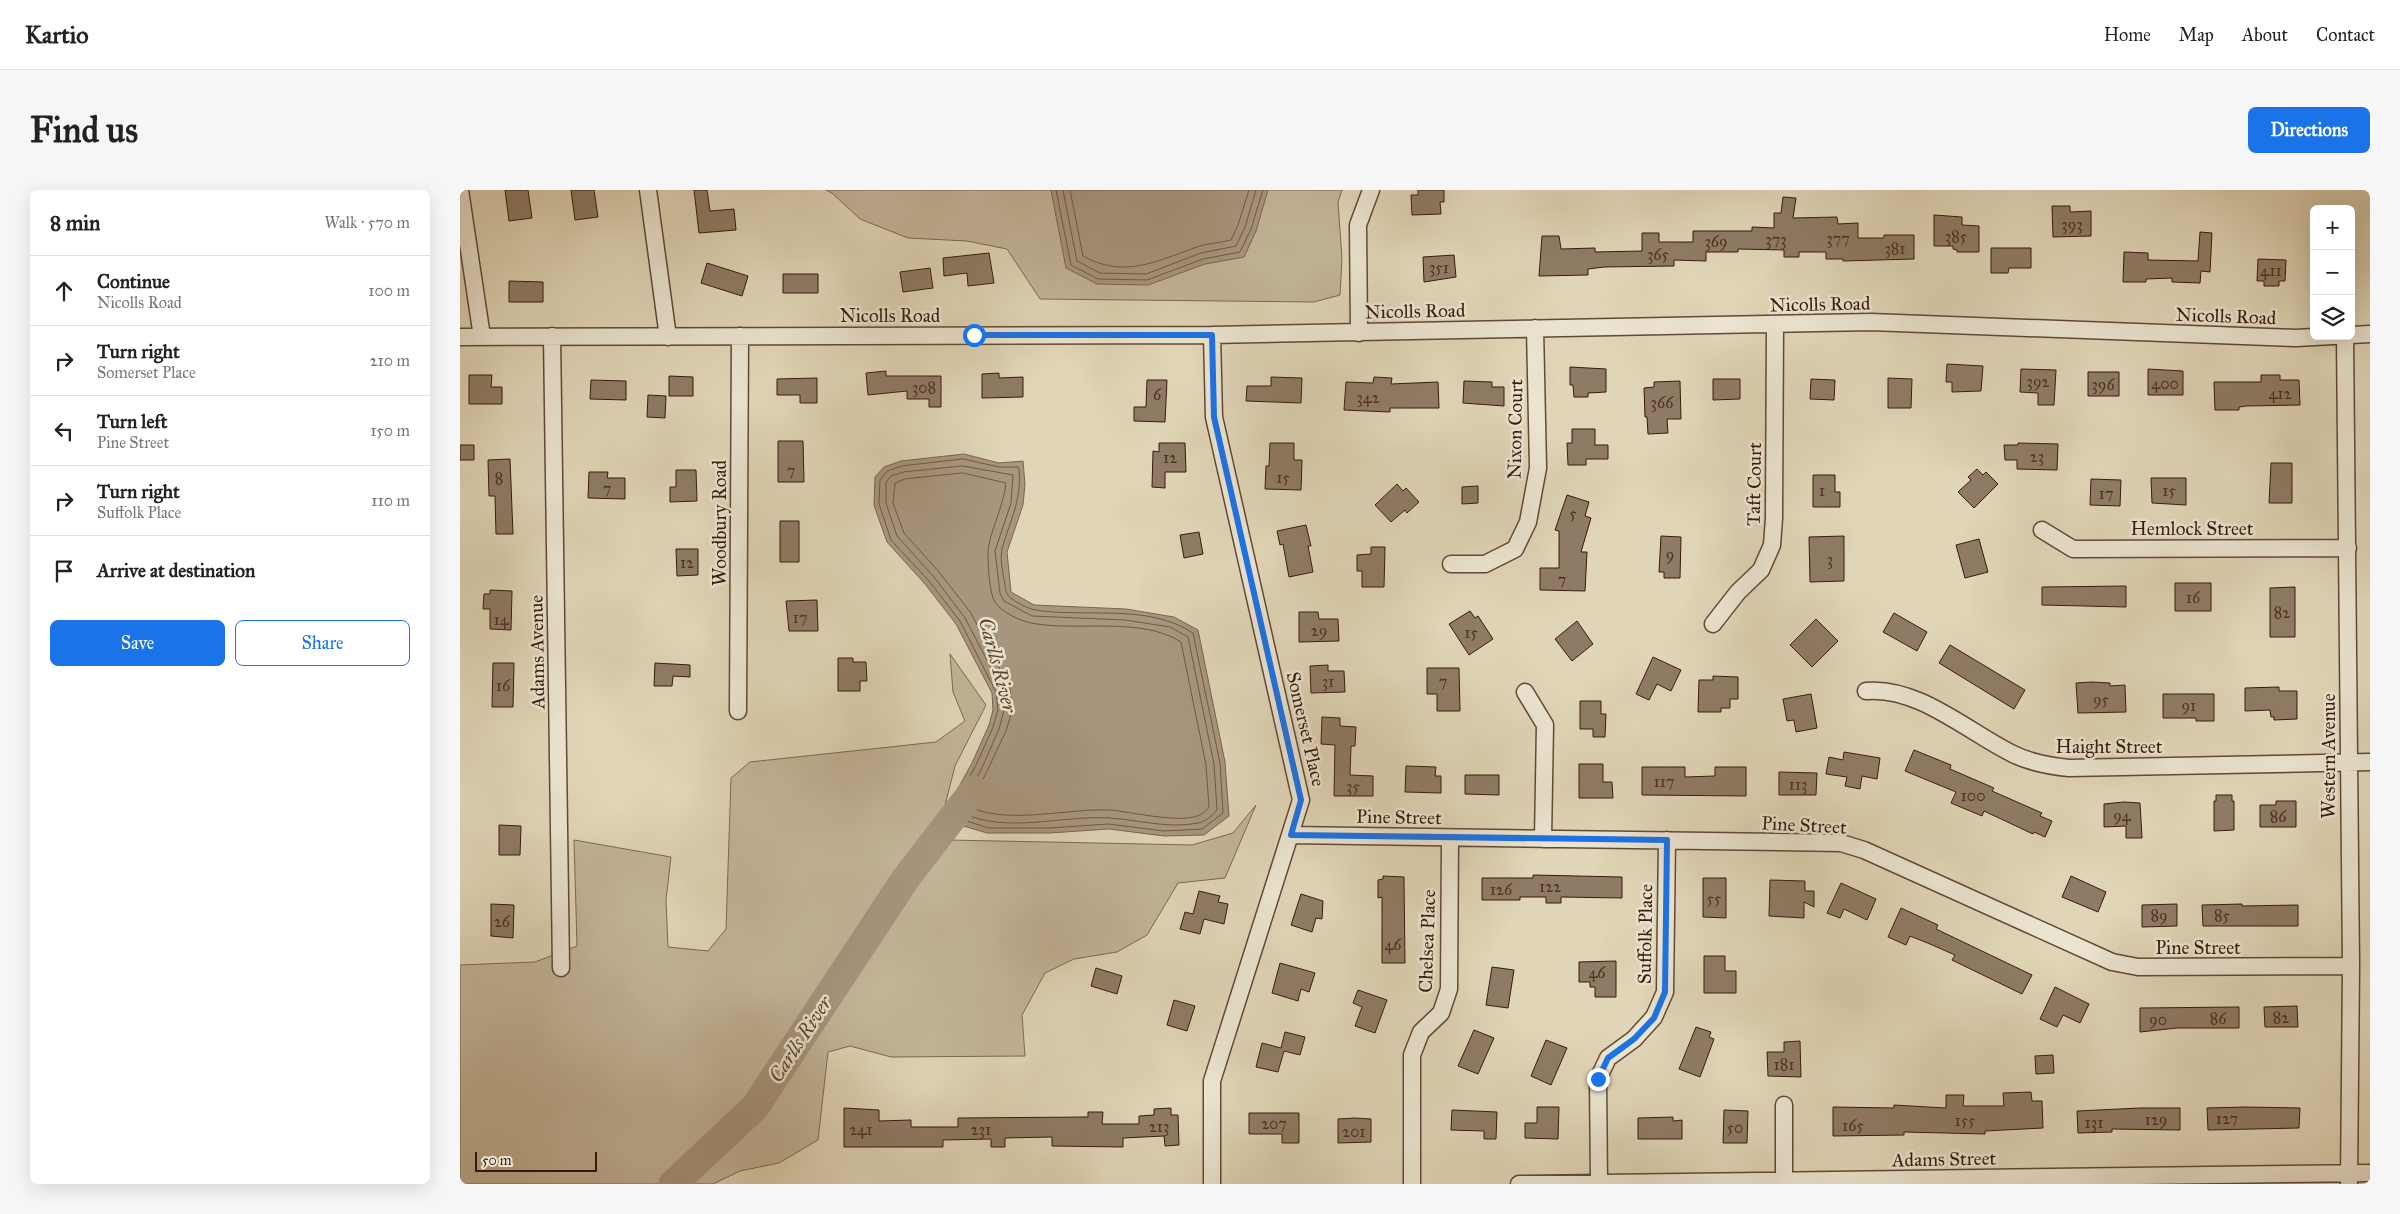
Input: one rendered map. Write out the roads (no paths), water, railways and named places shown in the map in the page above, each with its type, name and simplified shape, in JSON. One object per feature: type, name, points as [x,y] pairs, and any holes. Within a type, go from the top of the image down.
[{"type":"street","points":[[460,190],[482,337]]},
{"type":"street","points":[[648,190],[668,337]]},
{"type":"street","points":[[1359,333],[1358,225],[1371,190]]},
{"type":"street","name":"Nicolls Road","points":[[460,338],[552,336],[1212,335],[1871,322],[2310,338]]},
{"type":"street","name":"Taft Court","points":[[1712,624],[1738,592],[1761,570],[1772,545],[1774,518],[1775,324]]},
{"type":"street","name":"Nixon Court","points":[[1451,564],[1485,564],[1515,549],[1528,522],[1538,468],[1535,328]]},
{"type":"street","name":"Nicolls Road","points":[[2355,336],[2370,334]]},
{"type":"street","name":"Somerset Place","points":[[1212,335],[1214,417],[1301,800],[1212,1081],[1212,1184]]},
{"type":"street","name":"Adams Avenue","points":[[552,336],[561,968]]},
{"type":"street","name":"Woodbury Road","points":[[738,711],[740,336]]},
{"type":"street","name":"Western Avenue","points":[[2344,340],[2348,548],[2347,762],[2351,966],[2349,1179]]},
{"type":"street","name":"Hemlock Street","points":[[2042,530],[2073,549],[2348,548]]},
{"type":"street","name":"Haight Street","points":[[1866,691],[1887,690],[1912,697],[2014,755],[2038,764],[2069,768],[2370,762]]},
{"type":"street","points":[[1525,692],[1545,725],[1543,839]]},
{"type":"street","name":"Pine Street","points":[[1291,835],[1841,843],[1864,850],[2112,962],[2138,967],[2351,966]]},
{"type":"street","name":"Chelsea Place","points":[[1412,1184],[1412,1055],[1421,1032],[1441,1013],[1449,989],[1450,838]]},
{"type":"street","name":"Suffolk Place","points":[[1599,1183],[1598,1079],[1608,1058],[1634,1039],[1654,1018],[1665,992],[1667,840]]},
{"type":"street","points":[[1784,1105],[1784,1181]]},
{"type":"street","name":"Adams Street","points":[[1519,1184],[2349,1179],[2370,1173]]},
{"type":"water","points":[[1051,190],[1268,190],[1256,231],[1244,257],[1205,264],[1148,285],[1097,284],[1066,268]]},
{"type":"water","points":[[964,454],[999,463],[1023,461],[1025,484],[1023,505],[1007,552],[1011,592],[1034,605],[1126,609],[1174,617],[1198,630],[1225,762],[1229,816],[1204,835],[1164,836],[1109,829],[1050,833],[987,833],[950,822],[951,801],[972,763],[989,725],[993,710],[992,693],[956,624],[925,584],[887,542],[874,505],[875,477],[884,467],[901,461]]},
{"type":"waterway","name":"Carlls River","points":[[673,1184],[755,1107],[906,878],[974,790]]}]
